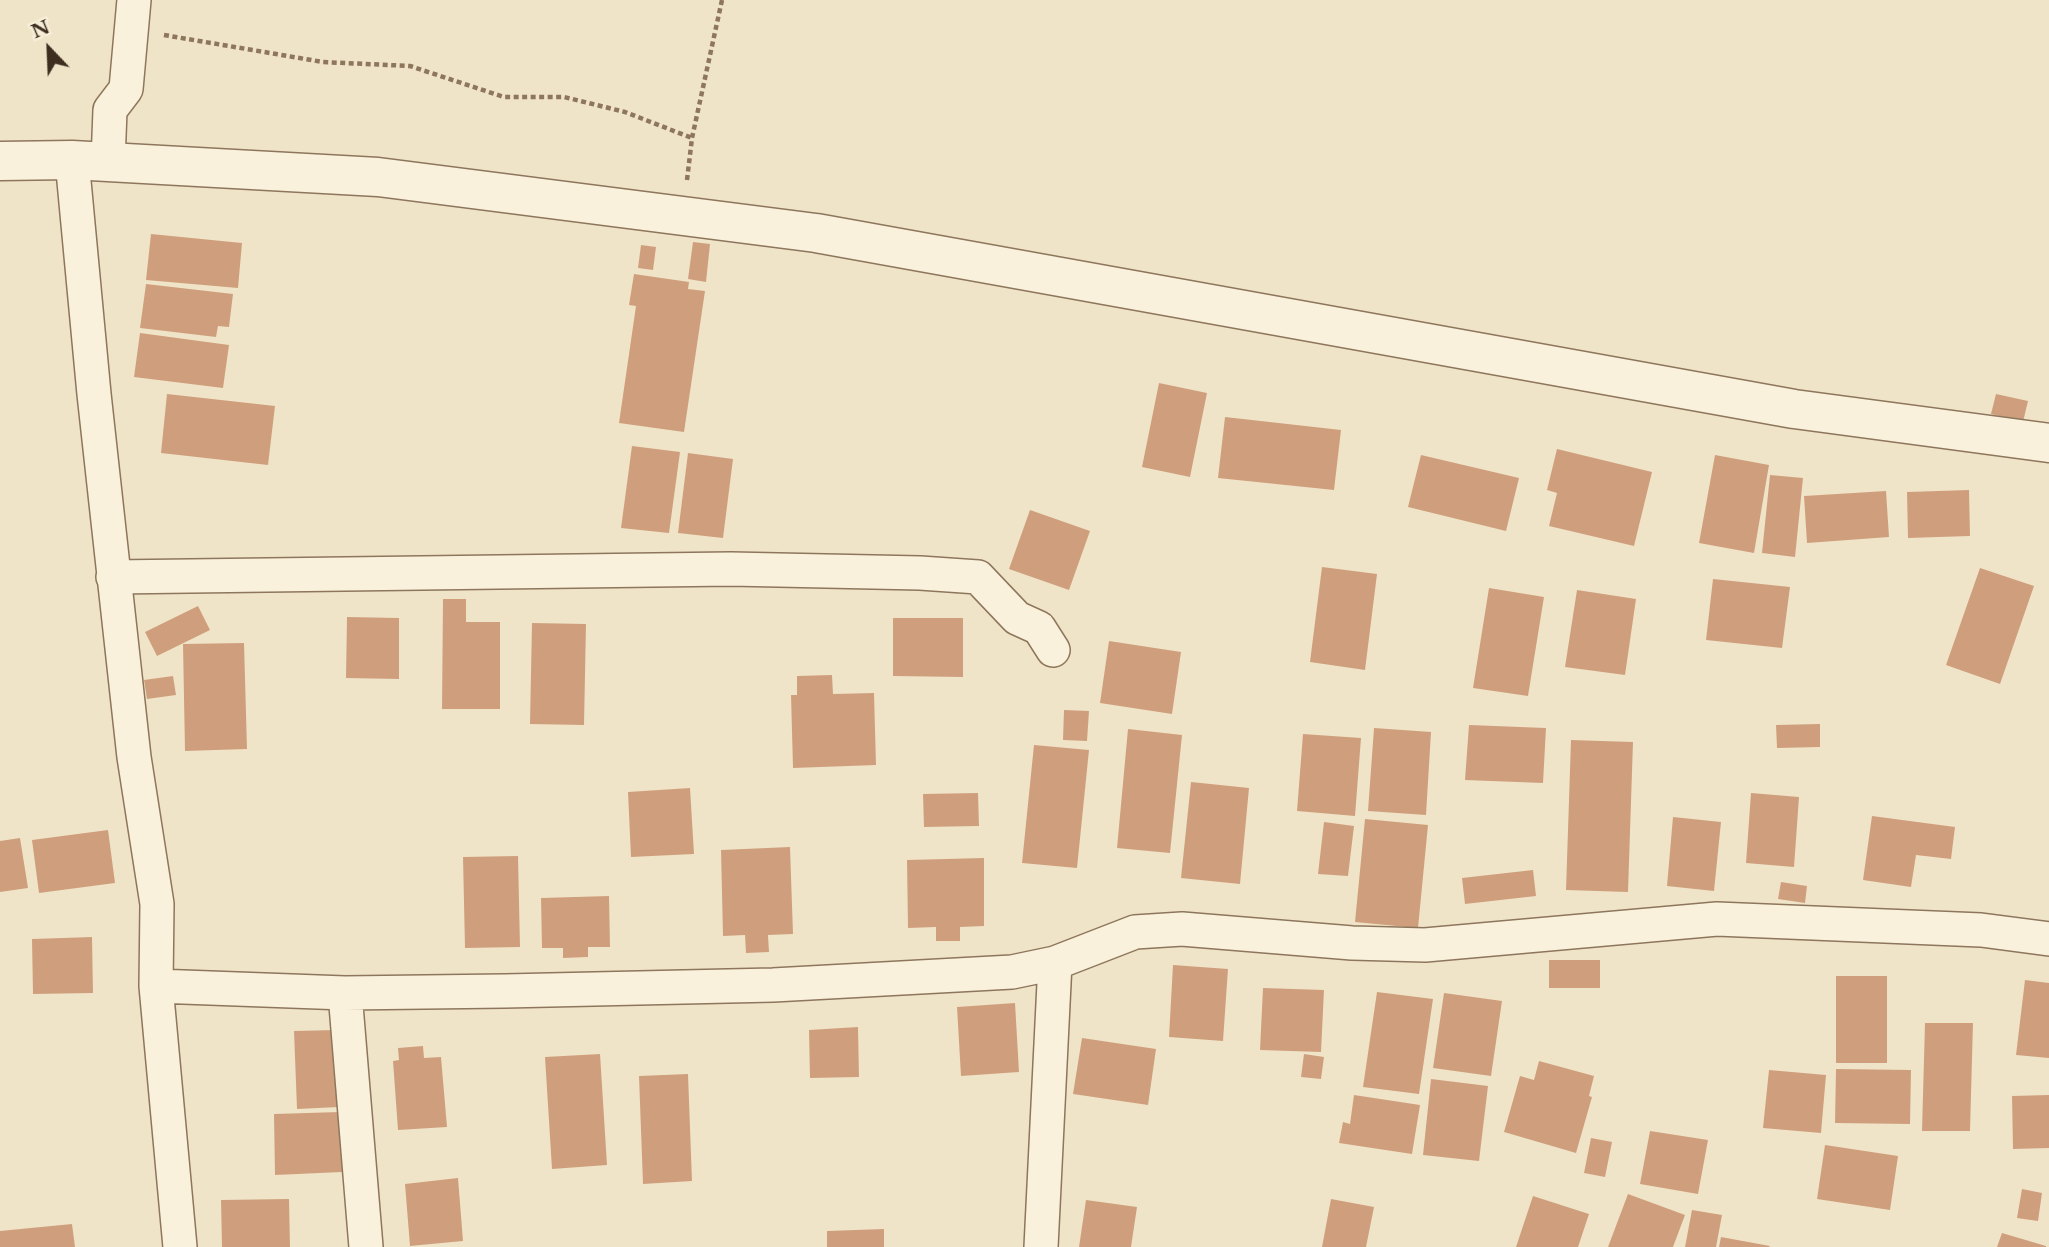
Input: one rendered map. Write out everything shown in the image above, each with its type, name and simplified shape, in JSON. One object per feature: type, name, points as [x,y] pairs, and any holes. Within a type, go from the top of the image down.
[{"type":"street","points":[[134,5],[126,89],[110,110],[90,161],[113,576],[134,757],[157,904],[156,986],[180,1247]]},
{"type":"street","points":[[0,161],[90,161],[378,177],[816,233],[1794,409],[2049,443]]},
{"type":"street","points":[[113,576],[731,569],[931,573],[978,578],[1017,618],[1039,628],[1053,650]]},
{"type":"street","points":[[156,986],[345,993],[773,985],[1012,972],[1055,963],[1135,932],[1182,929],[1352,943],[1425,945],[1717,919],[1981,930],[2049,939]]},
{"type":"street","points":[[1041,1247],[1055,963]]},
{"type":"street","points":[[345,993],[366,1247]]},
{"type":"path","points":[[682,216],[692,138],[722,0]]},
{"type":"path","points":[[134,5],[162,35],[323,62],[410,66],[504,97],[564,97],[625,113],[692,138]]},
{"type":"building","points":[[151,234],[242,243],[238,288],[146,280]]},
{"type":"building","points":[[693,242],[710,244],[706,282],[688,279]]},
{"type":"building","points":[[641,245],[656,247],[653,270],[638,268]]},
{"type":"building","points":[[634,274],[689,282],[688,289],[705,291],[684,432],[619,423],[636,306],[629,305]]},
{"type":"building","points":[[146,284],[233,294],[229,327],[218,326],[216,337],[140,328]]},
{"type":"building","points":[[140,333],[229,345],[223,388],[134,377]]},
{"type":"building","points":[[1159,383],[1207,393],[1190,477],[1142,467]]},
{"type":"building","points":[[167,394],[275,406],[268,465],[161,453]]},
{"type":"building","points":[[1996,394],[2028,401],[2023,422],[1991,414]]},
{"type":"building","points":[[1225,417],[1341,430],[1334,490],[1218,478]]},
{"type":"building","points":[[632,446],[680,452],[669,533],[621,528]]},
{"type":"building","points":[[1557,449],[1652,472],[1634,546],[1549,526],[1557,493],[1547,490]]},
{"type":"building","points":[[688,453],[733,459],[723,538],[678,533]]},
{"type":"building","points":[[1421,455],[1519,478],[1506,531],[1408,507]]},
{"type":"building","points":[[1715,455],[1769,465],[1754,553],[1699,543]]},
{"type":"building","points":[[1770,475],[1803,478],[1795,557],[1762,553]]},
{"type":"building","points":[[1969,490],[1970,536],[1908,538],[1907,492]]},
{"type":"building","points":[[1886,491],[1889,537],[1807,543],[1804,496]]},
{"type":"building","points":[[1030,510],[1090,531],[1069,590],[1009,569]]},
{"type":"building","points":[[1322,567],[1377,574],[1365,670],[1310,662]]},
{"type":"building","points":[[1980,568],[2034,586],[2000,684],[1946,665]]},
{"type":"building","points":[[1713,579],[1790,587],[1782,648],[1706,640]]},
{"type":"building","points":[[1489,588],[1544,597],[1528,696],[1473,688]]},
{"type":"building","points":[[1577,590],[1636,599],[1625,675],[1565,667]]},
{"type":"building","points":[[443,599],[466,599],[466,622],[500,622],[500,709],[442,709]]},
{"type":"building","points":[[198,606],[210,630],[157,656],[145,632]]},
{"type":"building","points":[[347,617],[399,618],[399,679],[346,678]]},
{"type":"building","points":[[893,618],[963,618],[963,677],[893,676]]},
{"type":"building","points":[[532,623],[586,624],[584,725],[530,724]]},
{"type":"building","points":[[1109,641],[1181,652],[1172,714],[1100,703]]},
{"type":"building","points":[[244,643],[247,749],[185,751],[183,644]]},
{"type":"building","points":[[832,675],[833,694],[874,693],[876,765],[793,768],[791,695],[797,695],[797,676]]},
{"type":"building","points":[[173,676],[176,695],[147,699],[144,680]]},
{"type":"building","points":[[1064,710],[1089,711],[1087,741],[1063,740]]},
{"type":"building","points":[[1820,724],[1820,747],[1777,748],[1776,725]]},
{"type":"building","points":[[1469,725],[1546,728],[1543,783],[1465,780]]},
{"type":"building","points":[[1374,728],[1431,732],[1426,815],[1368,811]]},
{"type":"building","points":[[1128,729],[1182,735],[1170,853],[1117,848]]},
{"type":"building","points":[[1303,734],[1361,738],[1355,816],[1297,811]]},
{"type":"building","points":[[1571,740],[1633,742],[1628,892],[1566,890]]},
{"type":"building","points":[[1034,745],[1089,750],[1077,868],[1022,863]]},
{"type":"building","points":[[1191,782],[1249,788],[1240,884],[1181,878]]},
{"type":"building","points":[[690,788],[694,854],[631,857],[628,792]]},
{"type":"building","points":[[978,793],[979,826],[924,827],[923,794]]},
{"type":"building","points":[[1751,793],[1799,797],[1794,867],[1746,863]]},
{"type":"building","points":[[1872,816],[1955,827],[1951,859],[1916,855],[1911,887],[1863,880]]},
{"type":"building","points":[[1673,817],[1721,822],[1714,891],[1667,886]]},
{"type":"building","points":[[1365,819],[1428,825],[1418,928],[1355,922]]},
{"type":"building","points":[[1324,822],[1354,826],[1348,876],[1318,874]]},
{"type":"building","points":[[108,830],[115,883],[39,893],[32,840]]},
{"type":"building","points":[[20,838],[28,888],[0,892],[0,841]]},
{"type":"building","points":[[790,847],[793,934],[768,935],[769,952],[746,953],[745,935],[723,936],[721,850]]},
{"type":"building","points":[[518,856],[520,947],[465,948],[463,857]]},
{"type":"building","points":[[984,858],[984,926],[960,927],[960,941],[936,941],[936,927],[908,928],[907,860]]},
{"type":"building","points":[[1533,870],[1536,896],[1465,904],[1462,878]]},
{"type":"building","points":[[1781,882],[1807,886],[1805,903],[1778,899]]},
{"type":"building","points":[[609,896],[610,947],[588,947],[588,957],[563,958],[563,948],[542,948],[541,898]]},
{"type":"building","points":[[92,937],[93,993],[33,994],[32,939]]},
{"type":"building","points":[[1549,960],[1600,960],[1600,988],[1549,988]]},
{"type":"building","points":[[1173,965],[1228,969],[1223,1041],[1169,1037]]},
{"type":"building","points":[[1836,976],[1887,976],[1887,1063],[1836,1063]]},
{"type":"building","points":[[2025,980],[2049,983],[2049,1058],[2016,1055]]},
{"type":"building","points":[[1263,988],[1324,990],[1321,1052],[1260,1050]]},
{"type":"building","points":[[1377,992],[1433,999],[1419,1094],[1363,1087]]},
{"type":"building","points":[[1444,993],[1502,1001],[1491,1076],[1433,1068]]},
{"type":"building","points":[[1015,1003],[1019,1072],[961,1076],[957,1007]]},
{"type":"building","points":[[1925,1023],[1973,1023],[1970,1131],[1922,1131]]},
{"type":"building","points":[[858,1027],[859,1077],[810,1078],[809,1030]]},
{"type":"building","points":[[336,1030],[339,1107],[297,1109],[294,1031]]},
{"type":"building","points":[[1082,1038],[1156,1049],[1148,1105],[1073,1094]]},
{"type":"building","points":[[423,1046],[424,1058],[441,1057],[447,1127],[398,1130],[393,1061],[399,1060],[398,1048]]},
{"type":"building","points":[[600,1054],[607,1165],[552,1169],[545,1057]]},
{"type":"building","points":[[1304,1054],[1324,1057],[1321,1079],[1301,1077]]},
{"type":"building","points":[[1539,1061],[1594,1076],[1589,1096],[1592,1097],[1576,1153],[1504,1132],[1520,1076],[1534,1080]]},
{"type":"building","points":[[1836,1069],[1911,1070],[1910,1124],[1835,1123]]},
{"type":"building","points":[[1769,1070],[1826,1075],[1821,1133],[1763,1128]]},
{"type":"building","points":[[688,1074],[692,1181],[643,1184],[639,1076]]},
{"type":"building","points":[[1431,1079],[1488,1086],[1479,1161],[1423,1155]]},
{"type":"building","points":[[1354,1095],[1420,1105],[1412,1154],[1339,1143],[1343,1122],[1350,1124]]},
{"type":"building","points":[[2049,1095],[2049,1148],[2013,1149],[2012,1096]]},
{"type":"building","points":[[340,1112],[342,1172],[275,1175],[274,1114]]},
{"type":"building","points":[[1650,1131],[1708,1140],[1698,1194],[1640,1184]]},
{"type":"building","points":[[1591,1138],[1612,1142],[1605,1177],[1584,1173]]},
{"type":"building","points":[[1825,1145],[1898,1156],[1890,1210],[1817,1199]]},
{"type":"building","points":[[458,1178],[463,1241],[410,1246],[405,1184]]},
{"type":"building","points":[[2022,1189],[2042,1193],[2038,1221],[2017,1218]]},
{"type":"building","points":[[1628,1194],[1685,1215],[1673,1247],[1608,1247]]},
{"type":"building","points":[[1533,1196],[1589,1214],[1578,1247],[1516,1247]]},
{"type":"building","points":[[289,1199],[290,1247],[222,1247],[221,1200]]},
{"type":"building","points":[[1331,1199],[1374,1207],[1366,1247],[1322,1247]]},
{"type":"building","points":[[1086,1200],[1137,1207],[1131,1247],[1079,1247]]},
{"type":"building","points":[[1692,1210],[1722,1215],[1716,1247],[1685,1247]]},
{"type":"building","points":[[72,1224],[75,1247],[0,1247],[0,1231]]},
{"type":"building","points":[[884,1229],[884,1247],[827,1247],[827,1231]]},
{"type":"building","points":[[2002,1233],[2046,1246],[2046,1247],[1997,1247]]},
{"type":"building","points":[[1721,1237],[1770,1246],[1719,1247]]}]
